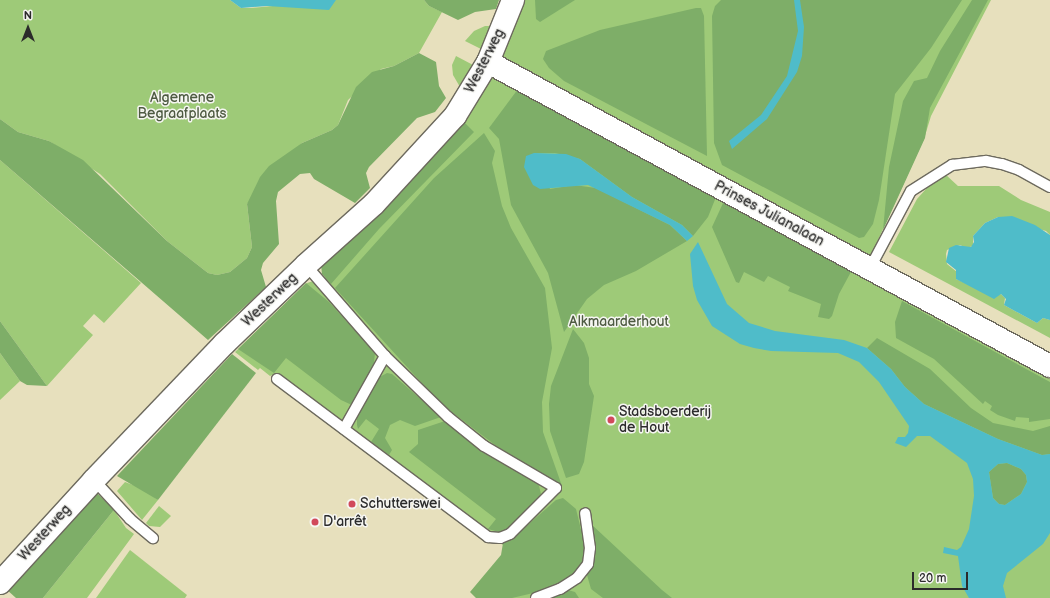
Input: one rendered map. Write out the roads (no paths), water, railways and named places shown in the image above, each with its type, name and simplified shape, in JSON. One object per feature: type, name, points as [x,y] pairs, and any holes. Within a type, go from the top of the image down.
[{"type":"street","name":"Westerweg","points":[[0,583],[94,480],[224,344],[306,265],[374,204],[455,116],[488,62],[513,0]]},
{"type":"street","name":"Prinses Julianalaan","points":[[488,62],[1050,366]]},
{"type":"lane","points":[[870,268],[911,191],[952,164],[986,161],[1019,170],[1050,187]]},
{"type":"lane","points":[[277,379],[488,537],[500,538],[510,534],[556,488],[484,446],[448,417],[385,356],[306,265]]},
{"type":"lane","points":[[344,430],[385,356]]},
{"type":"lane","points":[[94,480],[130,519],[153,538]]},
{"type":"lane","points":[[536,598],[560,589],[577,578],[588,564],[590,548],[585,513]]},
{"type":"water","points":[[230,0],[336,0],[329,10],[267,6],[241,8]]},
{"type":"water","points":[[794,0],[800,0],[804,27],[802,56],[797,72],[767,119],[732,149],[729,141],[761,115],[787,76],[798,31]]},
{"type":"water","points":[[534,153],[566,154],[580,159],[632,197],[682,225],[693,236],[687,241],[670,225],[588,185],[540,189],[533,185],[524,167],[526,156]]},
{"type":"water","points":[[1012,216],[1035,225],[1050,235],[1050,320],[1043,318],[1037,323],[1004,305],[1006,299],[1001,294],[994,299],[956,279],[956,270],[946,262],[949,248],[956,245],[971,247],[974,242],[973,236],[985,223],[998,217]]},
{"type":"water","points":[[698,242],[727,304],[749,323],[775,331],[844,340],[867,348],[891,369],[905,387],[924,404],[998,439],[1042,455],[1050,454],[1050,533],[1043,544],[1007,573],[1003,586],[1006,598],[969,598],[962,586],[958,556],[943,553],[944,547],[957,550],[961,547],[969,529],[974,496],[973,479],[967,463],[930,436],[917,436],[906,447],[895,443],[898,437],[905,437],[908,433],[909,426],[879,382],[859,362],[838,353],[771,351],[754,348],[740,344],[712,326],[697,300],[693,286],[690,254]],"holes":[[[1007,463],[1021,469],[1026,475],[1027,482],[1021,494],[1005,505],[999,504],[993,498],[989,472],[998,464]]]},
{"type":"place","name":"Stadsboerderij de Hout","points":[[611,420]]},
{"type":"place","name":"Schutterswei","points":[[352,504]]},
{"type":"place","name":"D'arrêt","points":[[315,522]]},
{"type":"park label","name":"Algemene Begraafplaats","points":[[182,106]]},
{"type":"park label","name":"Alkmaarderhout","points":[[619,322]]}]
